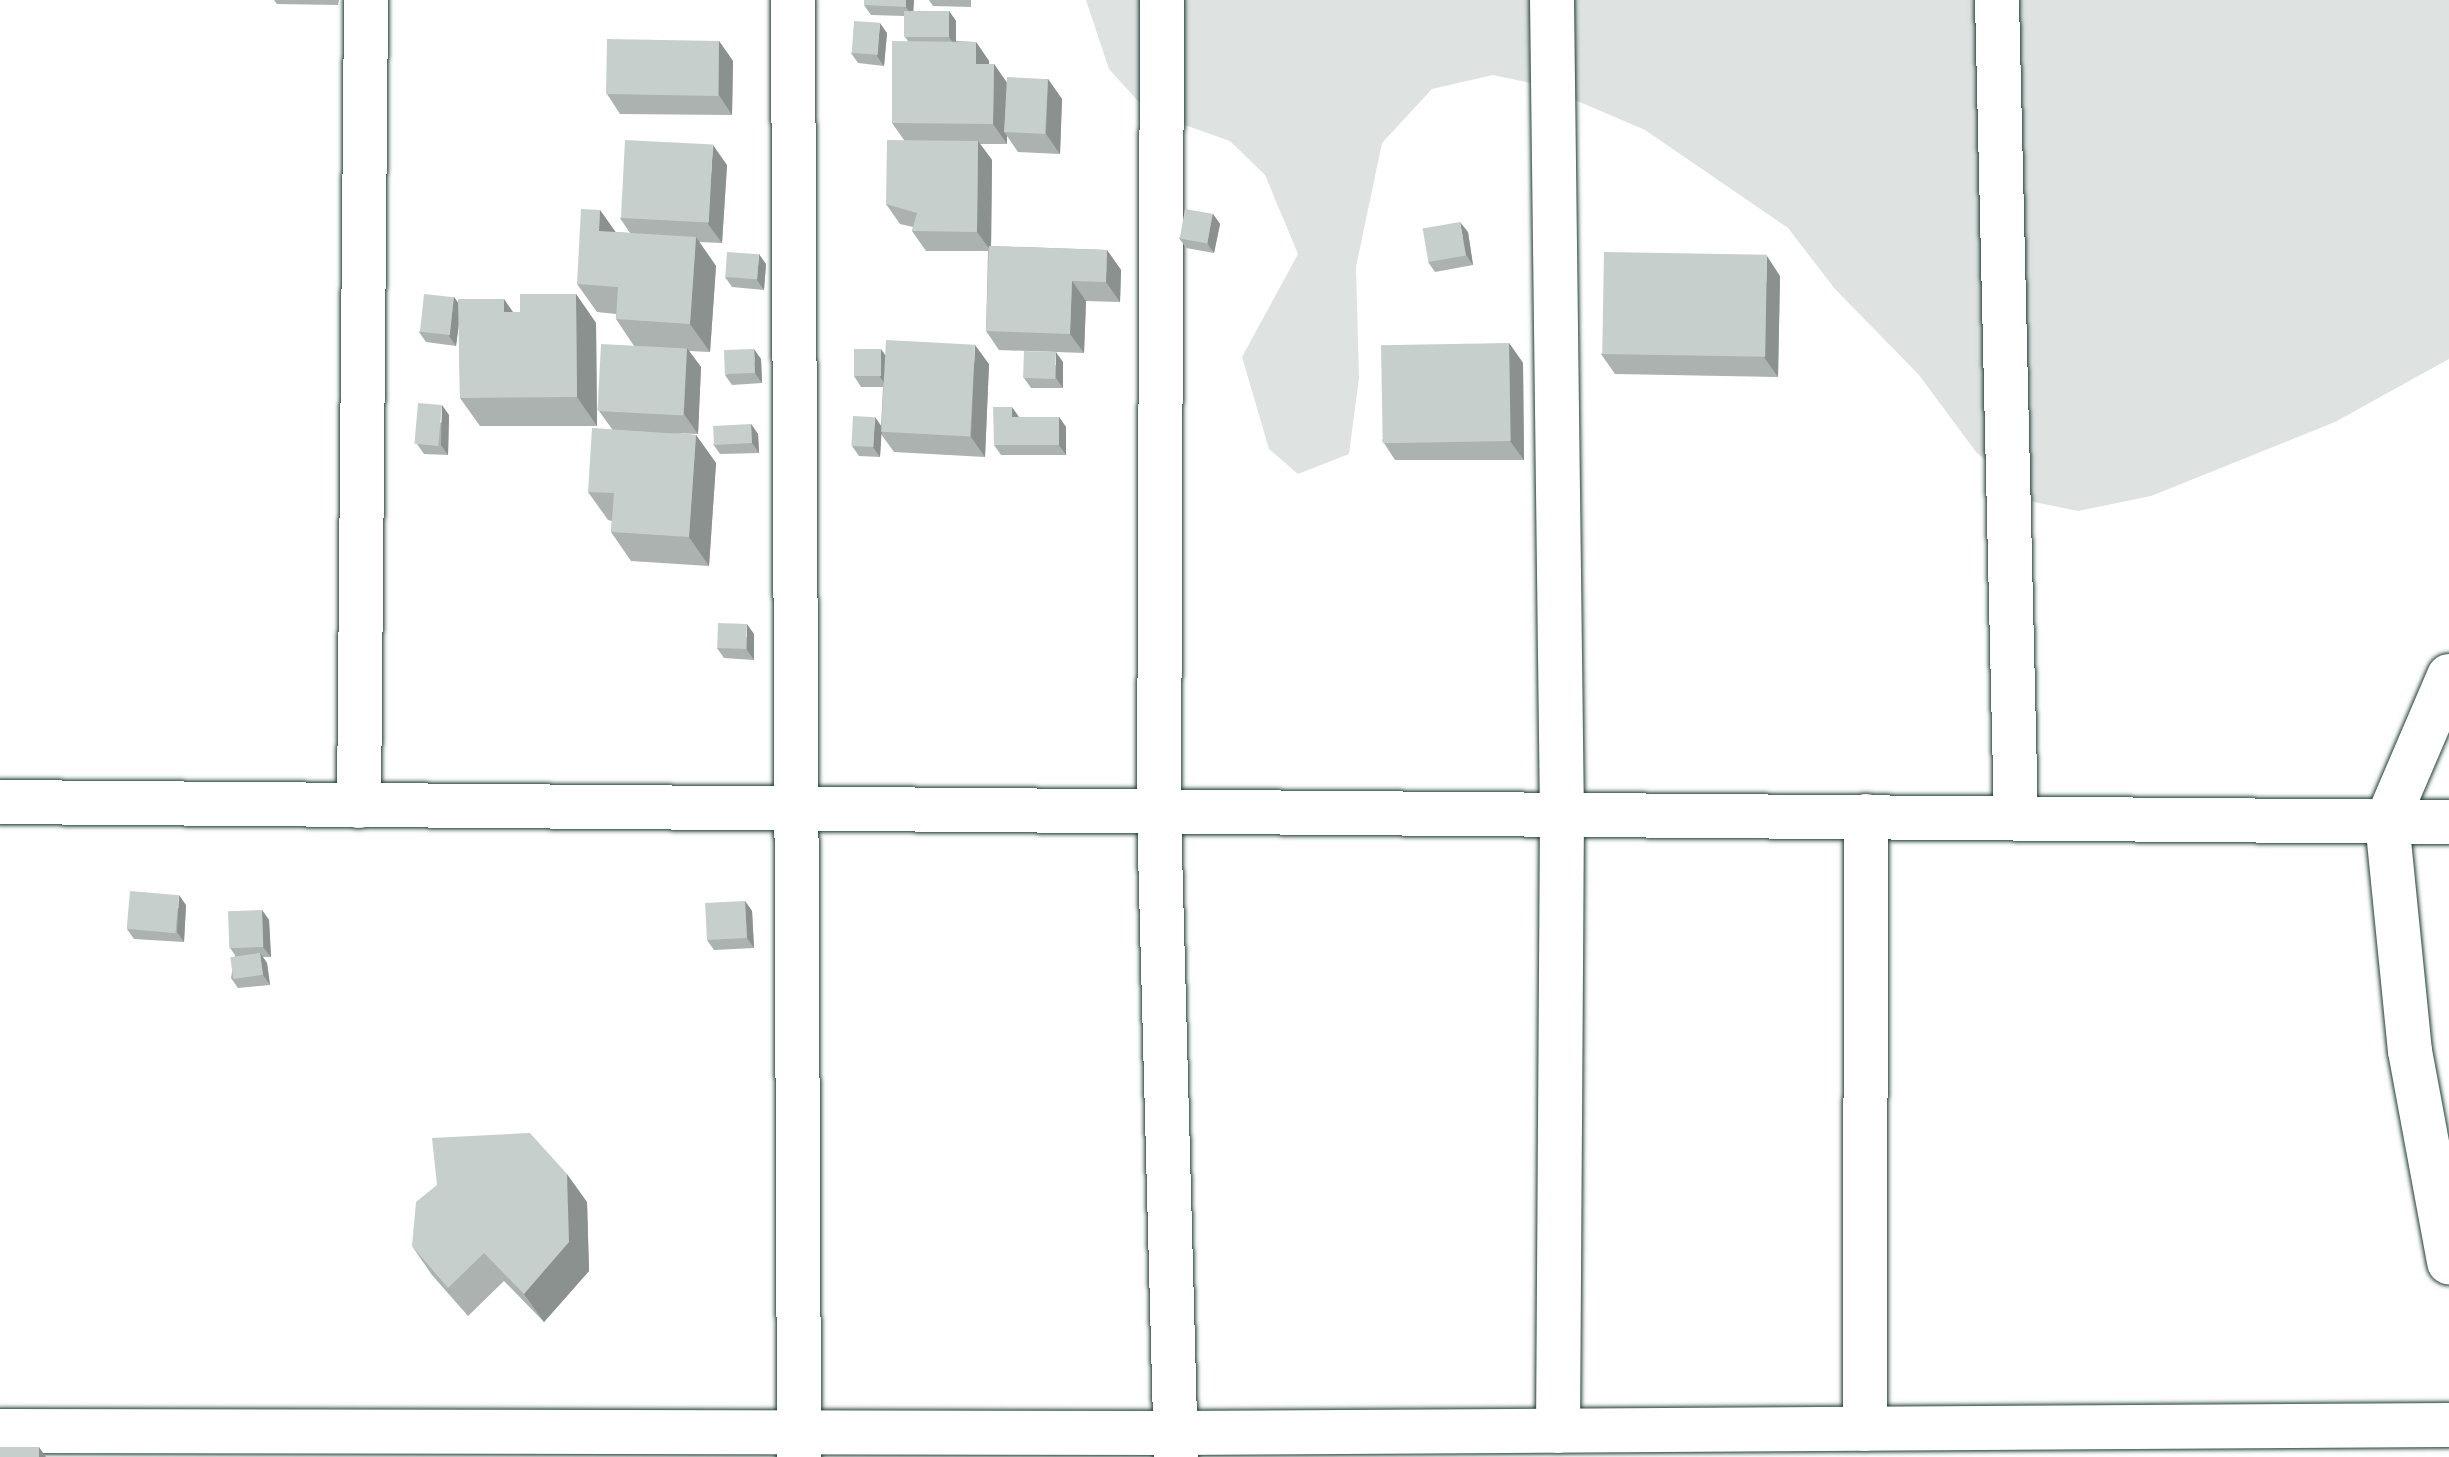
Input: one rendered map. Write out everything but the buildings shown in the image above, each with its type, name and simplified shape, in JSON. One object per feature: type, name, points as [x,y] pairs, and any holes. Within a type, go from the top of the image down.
[{"type":"street","points":[[359,806],[366,0]]},
{"type":"street","points":[[793,0],[793,809],[799,1445]]},
{"type":"street","points":[[1162,0],[1159,813],[1175,1445]]},
{"type":"street","points":[[1552,0],[1562,813],[1558,1431]]},
{"type":"street","points":[[1997,0],[2016,817]]},
{"type":"street","points":[[2449,676],[2387,821],[2410,1051],[2449,1262]]},
{"type":"street","points":[[0,802],[2449,822]]},
{"type":"street","points":[[1865,1429],[1866,816]]},
{"type":"street","points":[[0,1431],[370,1444],[1175,1445],[1558,1431],[1620,1444],[1865,1429],[1951,1442],[2449,1425]]},
{"type":"shaded area","points":[[1086,0],[2449,0],[2449,359],[2335,422],[2151,496],[2078,511],[2034,502],[1976,452],[1919,375],[1835,289],[1788,228],[1645,130],[1540,85],[1493,75],[1432,89],[1382,143],[1356,267],[1359,378],[1349,454],[1298,474],[1269,449],[1242,357],[1298,254],[1265,175],[1230,141],[1148,112],[1109,69]]}]
